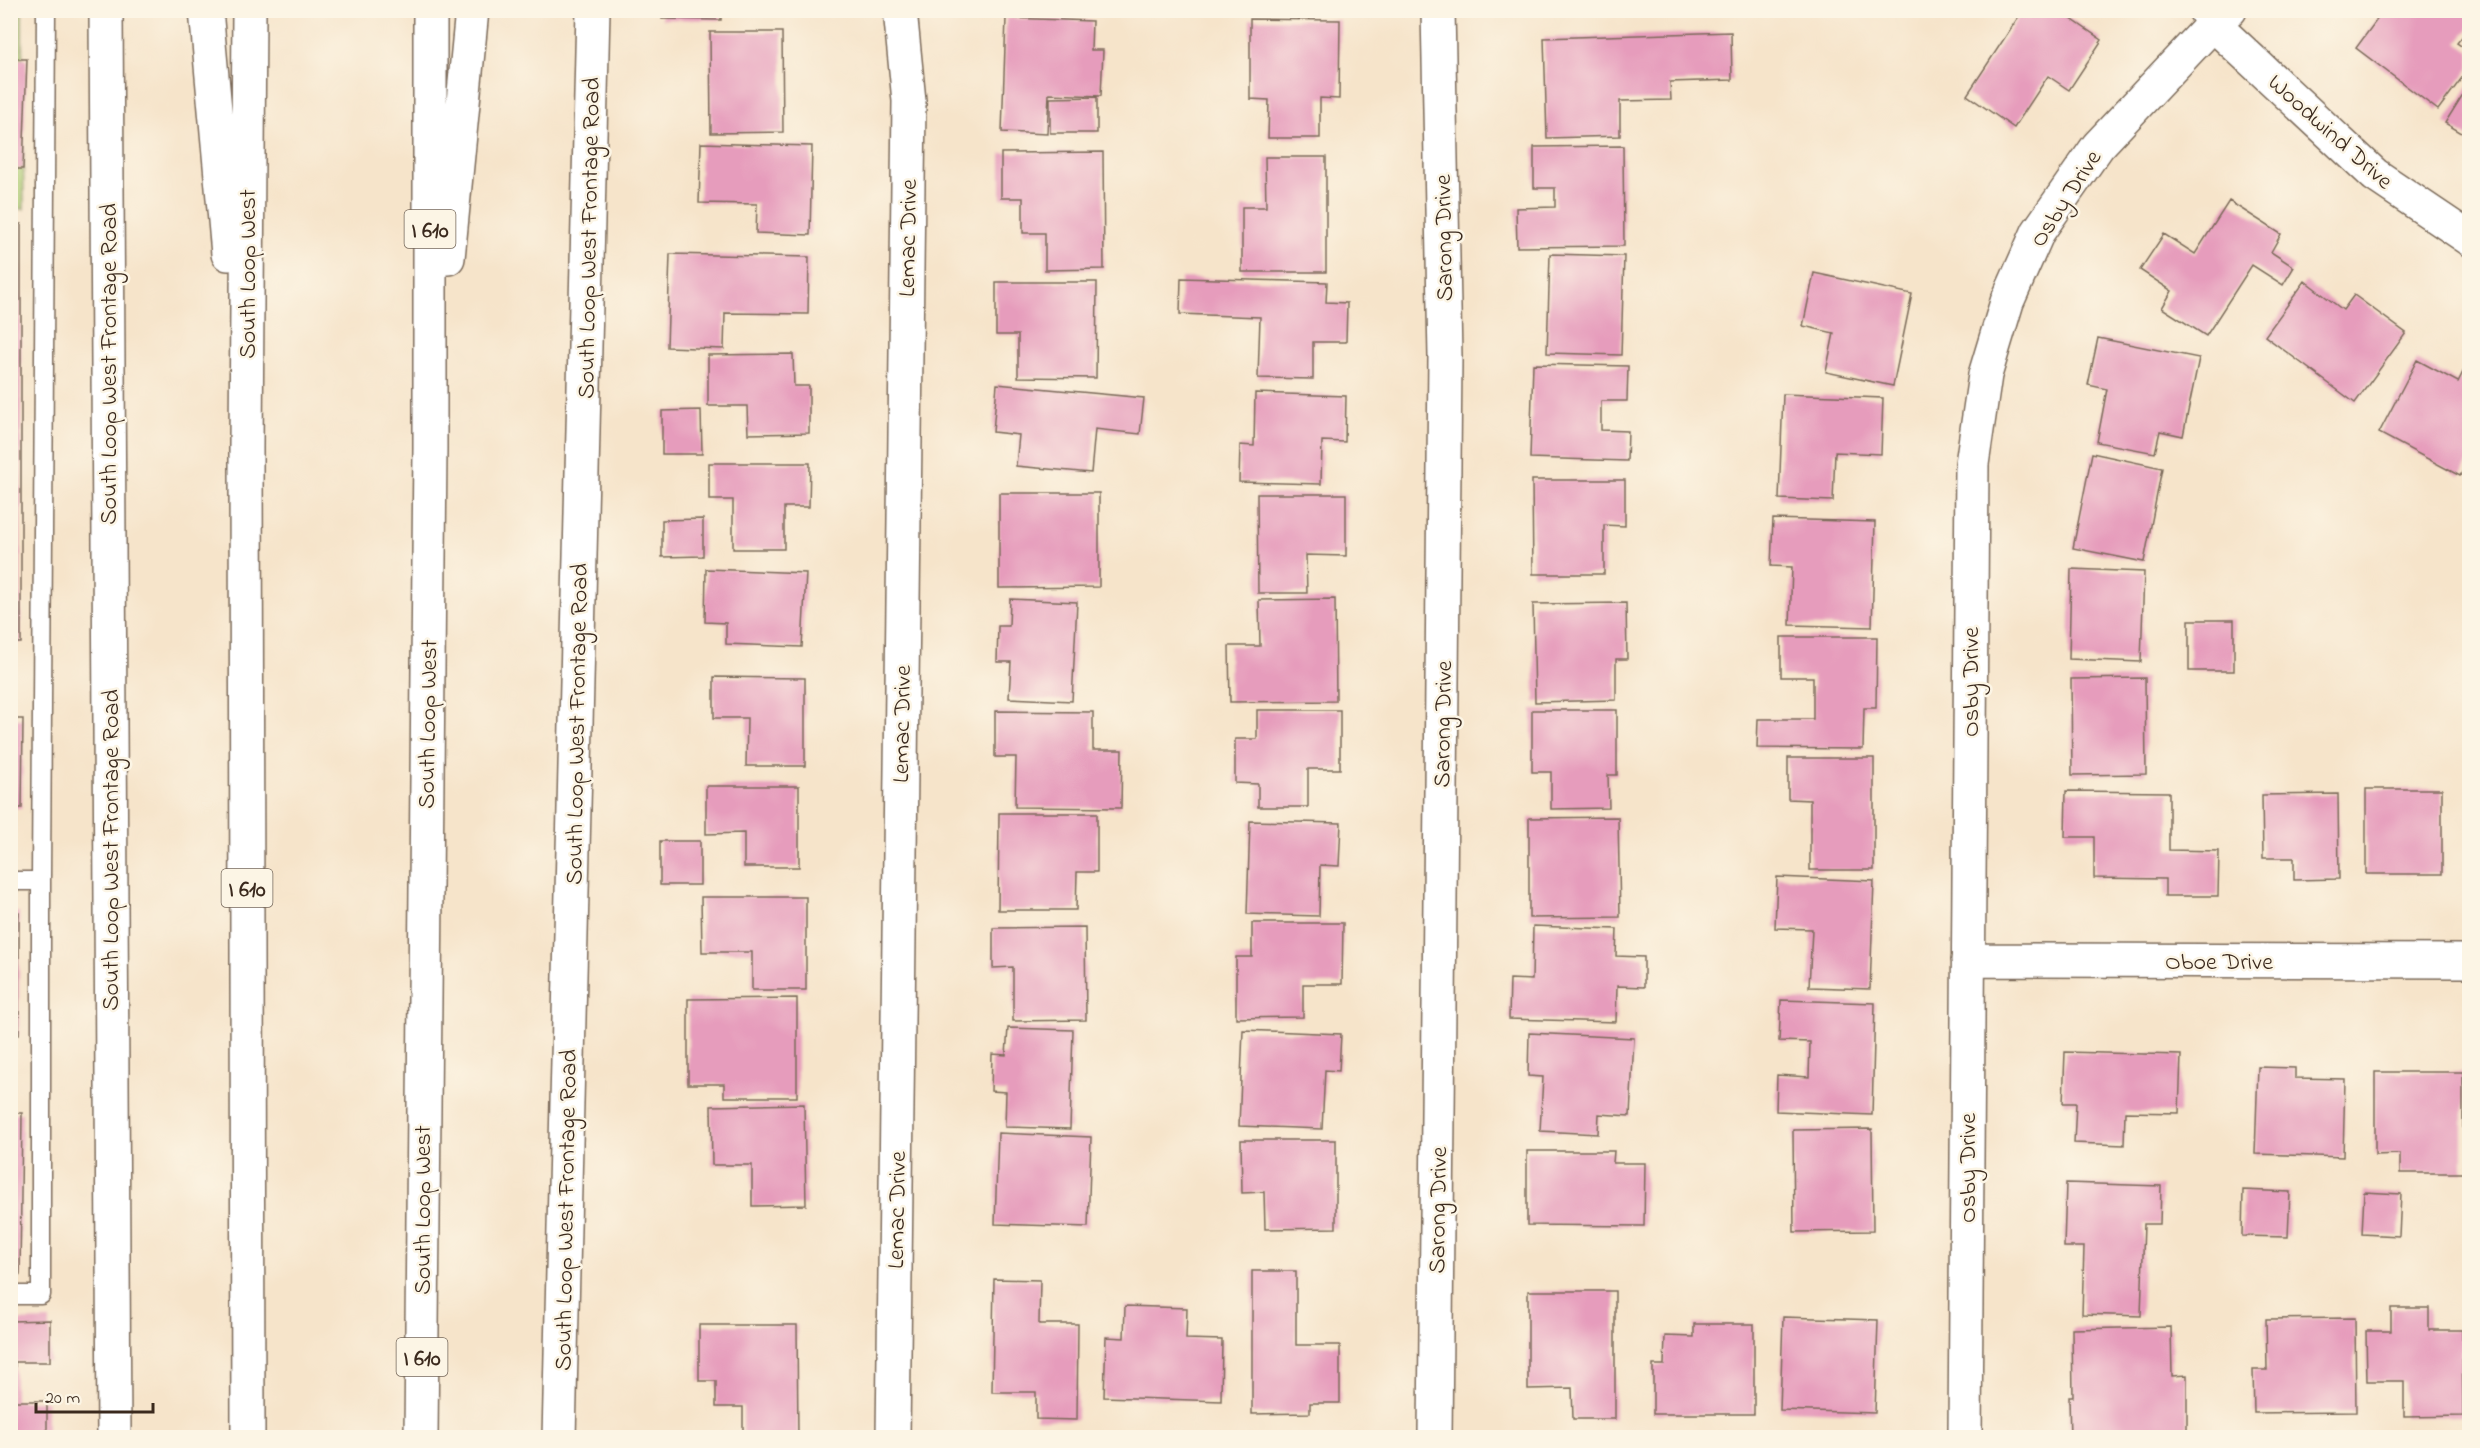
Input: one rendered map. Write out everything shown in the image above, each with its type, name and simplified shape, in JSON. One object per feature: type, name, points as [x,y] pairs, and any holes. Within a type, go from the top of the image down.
[{"type":"main road","name":"South Loop West Frontage Road","points":[[106,10],[114,1437]]},
{"type":"main road","points":[[206,10],[246,447]]},
{"type":"main road","name":"South Loop West","points":[[248,1437],[246,447],[249,10]]},
{"type":"main road","name":"South Loop West","points":[[422,1437],[430,448],[430,10]]},
{"type":"main road","points":[[430,448],[472,10]]},
{"type":"main road","name":"South Loop West Frontage Road","points":[[559,1437],[593,10]]},
{"type":"main road","name":"Lemac Drive","points":[[893,1437],[909,101],[900,10]]},
{"type":"main road","name":"Sarong Drive","points":[[1435,1437],[1445,369],[1438,10]]},
{"type":"main road","name":"Woodwind Drive","points":[[2216,15],[2375,175],[2469,239]]},
{"type":"main road","name":"Osby Drive","points":[[1965,1437],[1972,464],[1985,375],[2007,302],[2038,232],[2098,146],[2216,15]]},
{"type":"main road","name":"Oboe Drive","points":[[1968,960],[2469,961]]},
{"type":"lane","points":[[10,1295],[41,1295],[46,10]]},
{"type":"lane","points":[[10,880],[41,881]]},
{"type":"green space","points":[[11,11],[22,11],[24,209],[11,208]]},
{"type":"building","points":[[662,10],[721,10],[721,20],[662,19]]},
{"type":"building","points":[[2023,10],[2058,10],[2102,40],[2069,90],[2048,76],[2014,128],[1967,95]]},
{"type":"building","points":[[2384,10],[2470,10],[2470,27],[2457,43],[2470,52],[2470,67],[2438,110],[2356,48]]},
{"type":"building","points":[[1006,18],[1092,21],[1091,50],[1103,50],[1101,96],[1049,94],[1047,134],[1002,132]]},
{"type":"building","points":[[1250,19],[1340,20],[1339,99],[1320,98],[1320,138],[1268,138],[1269,100],[1250,99]]},
{"type":"building","points":[[710,32],[782,32],[783,132],[711,133]]},
{"type":"building","points":[[1731,32],[1732,80],[1670,82],[1671,100],[1620,101],[1620,136],[1547,138],[1544,38]]},
{"type":"building","points":[[10,59],[27,59],[23,169],[10,169]]},
{"type":"building","points":[[2470,83],[2470,138],[2445,123]]},
{"type":"building","points":[[1097,97],[1097,133],[1050,133],[1050,98]]},
{"type":"building","points":[[701,143],[812,146],[810,235],[756,233],[757,204],[699,203]]},
{"type":"building","points":[[1623,146],[1624,246],[1517,247],[1516,208],[1555,207],[1555,188],[1534,188],[1534,147]]},
{"type":"building","points":[[1103,152],[1104,269],[1045,270],[1045,233],[1023,233],[1023,198],[1001,198],[1001,153]]},
{"type":"building","points":[[1265,157],[1326,157],[1326,272],[1242,272],[1242,207],[1266,207]]},
{"type":"building","points":[[2229,201],[2281,234],[2271,252],[2294,267],[2283,285],[2252,265],[2206,336],[2162,308],[2172,291],[2140,270],[2164,234],[2195,254]]},
{"type":"building","points":[[10,224],[21,224],[21,643],[10,643]]},
{"type":"building","points":[[670,254],[809,257],[808,314],[725,313],[724,349],[667,347]]},
{"type":"building","points":[[1550,254],[1624,256],[1621,355],[1547,353]]},
{"type":"building","points":[[1814,273],[1912,294],[1893,386],[1826,372],[1834,333],[1803,326]]},
{"type":"building","points":[[1181,278],[1327,282],[1326,302],[1347,303],[1346,342],[1313,342],[1313,379],[1258,378],[1260,317],[1180,314]]},
{"type":"building","points":[[2305,281],[2343,310],[2354,295],[2406,333],[2355,403],[2265,336]]},
{"type":"building","points":[[996,282],[1097,282],[1096,378],[1018,377],[1018,335],[996,335]]},
{"type":"building","points":[[2098,338],[2199,358],[2183,436],[2160,431],[2155,453],[2097,442],[2107,389],[2088,385]]},
{"type":"building","points":[[793,354],[794,386],[809,386],[809,433],[748,434],[747,406],[708,406],[708,355]]},
{"type":"building","points":[[2417,360],[2458,382],[2466,366],[2470,368],[2470,459],[2460,476],[2379,433]]},
{"type":"building","points":[[1533,364],[1628,366],[1627,401],[1601,401],[1601,430],[1628,431],[1627,461],[1530,458]]},
{"type":"building","points":[[997,384],[1144,398],[1140,434],[1095,429],[1091,473],[1016,466],[1019,435],[993,432]]},
{"type":"building","points":[[1255,393],[1346,396],[1345,442],[1322,441],[1321,484],[1239,482],[1240,445],[1254,446]]},
{"type":"building","points":[[1783,394],[1883,398],[1881,454],[1835,452],[1833,501],[1779,499]]},
{"type":"building","points":[[701,410],[702,454],[662,454],[662,411]]},
{"type":"building","points":[[2092,453],[2162,468],[2144,562],[2073,548]]},
{"type":"building","points":[[709,463],[810,463],[809,507],[784,507],[784,549],[733,549],[733,500],[709,500]]},
{"type":"building","points":[[1532,480],[1625,480],[1625,526],[1604,525],[1604,574],[1533,574]]},
{"type":"building","points":[[999,493],[1099,493],[1099,587],[999,588]]},
{"type":"building","points":[[1257,494],[1346,494],[1346,556],[1306,555],[1307,593],[1258,593]]},
{"type":"building","points":[[703,519],[703,556],[662,557],[662,520]]},
{"type":"building","points":[[1773,519],[1875,522],[1872,627],[1790,625],[1792,567],[1771,566]]},
{"type":"building","points":[[706,569],[806,573],[802,647],[726,644],[726,623],[705,622]]},
{"type":"building","points":[[2071,569],[2144,572],[2141,662],[2069,659]]},
{"type":"building","points":[[1010,599],[1077,602],[1072,701],[1009,698],[1011,662],[997,662],[998,626],[1009,626]]},
{"type":"building","points":[[1335,599],[1336,701],[1230,702],[1229,646],[1260,646],[1259,600]]},
{"type":"building","points":[[1626,603],[1627,659],[1616,659],[1616,700],[1535,702],[1533,604]]},
{"type":"building","points":[[2189,620],[2234,620],[2234,671],[2189,671]]},
{"type":"building","points":[[1781,637],[1877,637],[1876,708],[1864,708],[1863,749],[1757,748],[1758,719],[1813,719],[1813,677],[1781,677]]},
{"type":"building","points":[[714,677],[805,678],[805,766],[746,766],[747,718],[714,718]]},
{"type":"building","points":[[2145,678],[2146,774],[2072,775],[2071,679]]},
{"type":"building","points":[[1257,710],[1340,710],[1340,769],[1308,769],[1308,807],[1258,807],[1258,784],[1235,783],[1235,739],[1257,739]]},
{"type":"building","points":[[1532,710],[1617,710],[1617,775],[1608,775],[1609,808],[1551,809],[1551,772],[1532,772]]},
{"type":"building","points":[[995,711],[1093,712],[1093,750],[1122,750],[1121,808],[1015,807],[1016,757],[995,757]]},
{"type":"building","points":[[10,719],[23,719],[22,808],[10,808]]},
{"type":"building","points":[[1788,758],[1874,758],[1874,870],[1810,870],[1810,800],[1788,799]]},
{"type":"building","points":[[706,786],[799,786],[799,867],[744,867],[744,833],[706,834]]},
{"type":"building","points":[[2366,789],[2442,789],[2442,874],[2366,874]]},
{"type":"building","points":[[2066,791],[2169,792],[2169,850],[2219,851],[2218,896],[2165,896],[2165,879],[2094,878],[2094,837],[2065,837]]},
{"type":"building","points":[[2338,794],[2339,879],[2294,880],[2294,858],[2263,858],[2262,795]]},
{"type":"building","points":[[999,813],[1097,813],[1097,872],[1077,872],[1076,910],[998,910]]},
{"type":"building","points":[[1618,817],[1620,917],[1529,918],[1529,818]]},
{"type":"building","points":[[1250,821],[1341,823],[1339,866],[1320,865],[1319,916],[1247,914]]},
{"type":"building","points":[[660,841],[700,841],[700,885],[660,885]]},
{"type":"building","points":[[1777,877],[1874,881],[1870,989],[1809,987],[1812,929],[1775,928]]},
{"type":"building","points":[[701,897],[806,897],[806,990],[752,990],[752,952],[702,952]]},
{"type":"building","points":[[10,912],[19,912],[19,1035],[10,1035]]},
{"type":"building","points":[[1252,923],[1343,923],[1342,984],[1303,984],[1303,1017],[1236,1018],[1236,957],[1252,957]]},
{"type":"building","points":[[1533,926],[1617,929],[1616,956],[1644,957],[1644,987],[1617,986],[1616,1022],[1509,1019],[1510,979],[1532,980]]},
{"type":"building","points":[[1085,927],[1086,1020],[1013,1021],[1013,967],[993,968],[993,928]]},
{"type":"building","points":[[797,998],[797,1097],[724,1097],[724,1084],[688,1084],[688,999]]},
{"type":"building","points":[[1781,1000],[1875,1003],[1872,1115],[1776,1111],[1777,1075],[1809,1077],[1810,1042],[1779,1041]]},
{"type":"building","points":[[1008,1028],[1073,1030],[1070,1129],[1005,1127],[1006,1092],[991,1091],[992,1054],[1006,1055]]},
{"type":"building","points":[[1243,1030],[1341,1034],[1339,1071],[1325,1070],[1322,1129],[1239,1126]]},
{"type":"building","points":[[1529,1033],[1634,1038],[1630,1116],[1599,1114],[1598,1134],[1540,1131],[1543,1077],[1528,1076]]},
{"type":"building","points":[[2065,1052],[2181,1055],[2179,1113],[2125,1112],[2124,1145],[2074,1143],[2076,1103],[2063,1103]]},
{"type":"building","points":[[2258,1067],[2295,1068],[2295,1078],[2345,1079],[2343,1157],[2255,1154]]},
{"type":"building","points":[[2375,1072],[2463,1072],[2463,1173],[2400,1173],[2400,1154],[2375,1155]]},
{"type":"building","points":[[804,1104],[806,1205],[752,1206],[752,1165],[712,1165],[711,1106]]},
{"type":"building","points":[[10,1113],[22,1113],[20,1275],[10,1274]]},
{"type":"building","points":[[1872,1129],[1873,1231],[1794,1232],[1793,1130]]},
{"type":"building","points":[[998,1133],[1091,1137],[1088,1227],[995,1224]]},
{"type":"building","points":[[1241,1140],[1336,1140],[1336,1228],[1265,1229],[1264,1192],[1242,1193]]},
{"type":"building","points":[[1527,1151],[1614,1151],[1613,1163],[1645,1163],[1644,1226],[1527,1225]]},
{"type":"building","points":[[2066,1183],[2161,1186],[2160,1224],[2144,1224],[2141,1316],[2082,1314],[2084,1247],[2064,1247]]},
{"type":"building","points":[[2243,1190],[2290,1192],[2288,1237],[2242,1236]]},
{"type":"building","points":[[2364,1192],[2401,1194],[2399,1236],[2362,1234]]},
{"type":"building","points":[[1252,1271],[1296,1271],[1296,1345],[1340,1345],[1340,1403],[1310,1403],[1310,1413],[1252,1414]]},
{"type":"building","points":[[994,1279],[1040,1280],[1039,1324],[1078,1324],[1077,1420],[1036,1419],[1036,1392],[992,1392]]},
{"type":"building","points":[[1528,1291],[1615,1291],[1615,1419],[1573,1419],[1572,1388],[1528,1389]]},
{"type":"building","points":[[1125,1306],[1187,1308],[1186,1339],[1222,1340],[1221,1401],[1104,1397],[1106,1337],[1124,1338]]},
{"type":"building","points":[[2391,1308],[2429,1308],[2429,1330],[2462,1330],[2463,1416],[2404,1417],[2404,1381],[2367,1381],[2366,1331],[2391,1331]]},
{"type":"building","points":[[1783,1317],[1878,1320],[1875,1413],[1780,1410]]},
{"type":"building","points":[[2355,1318],[2356,1412],[2254,1413],[2253,1370],[2267,1370],[2266,1319]]},
{"type":"building","points":[[50,1320],[50,1362],[15,1362],[15,1401],[47,1401],[47,1438],[10,1438],[10,1321]]},
{"type":"building","points":[[1694,1324],[1754,1324],[1754,1414],[1653,1414],[1653,1365],[1664,1365],[1665,1336],[1694,1337]]},
{"type":"building","points":[[699,1325],[797,1325],[798,1438],[743,1438],[743,1407],[716,1407],[716,1381],[699,1381]]},
{"type":"building","points":[[2171,1327],[2172,1376],[2187,1375],[2187,1438],[2070,1438],[2069,1397],[2073,1397],[2072,1329]]}]
